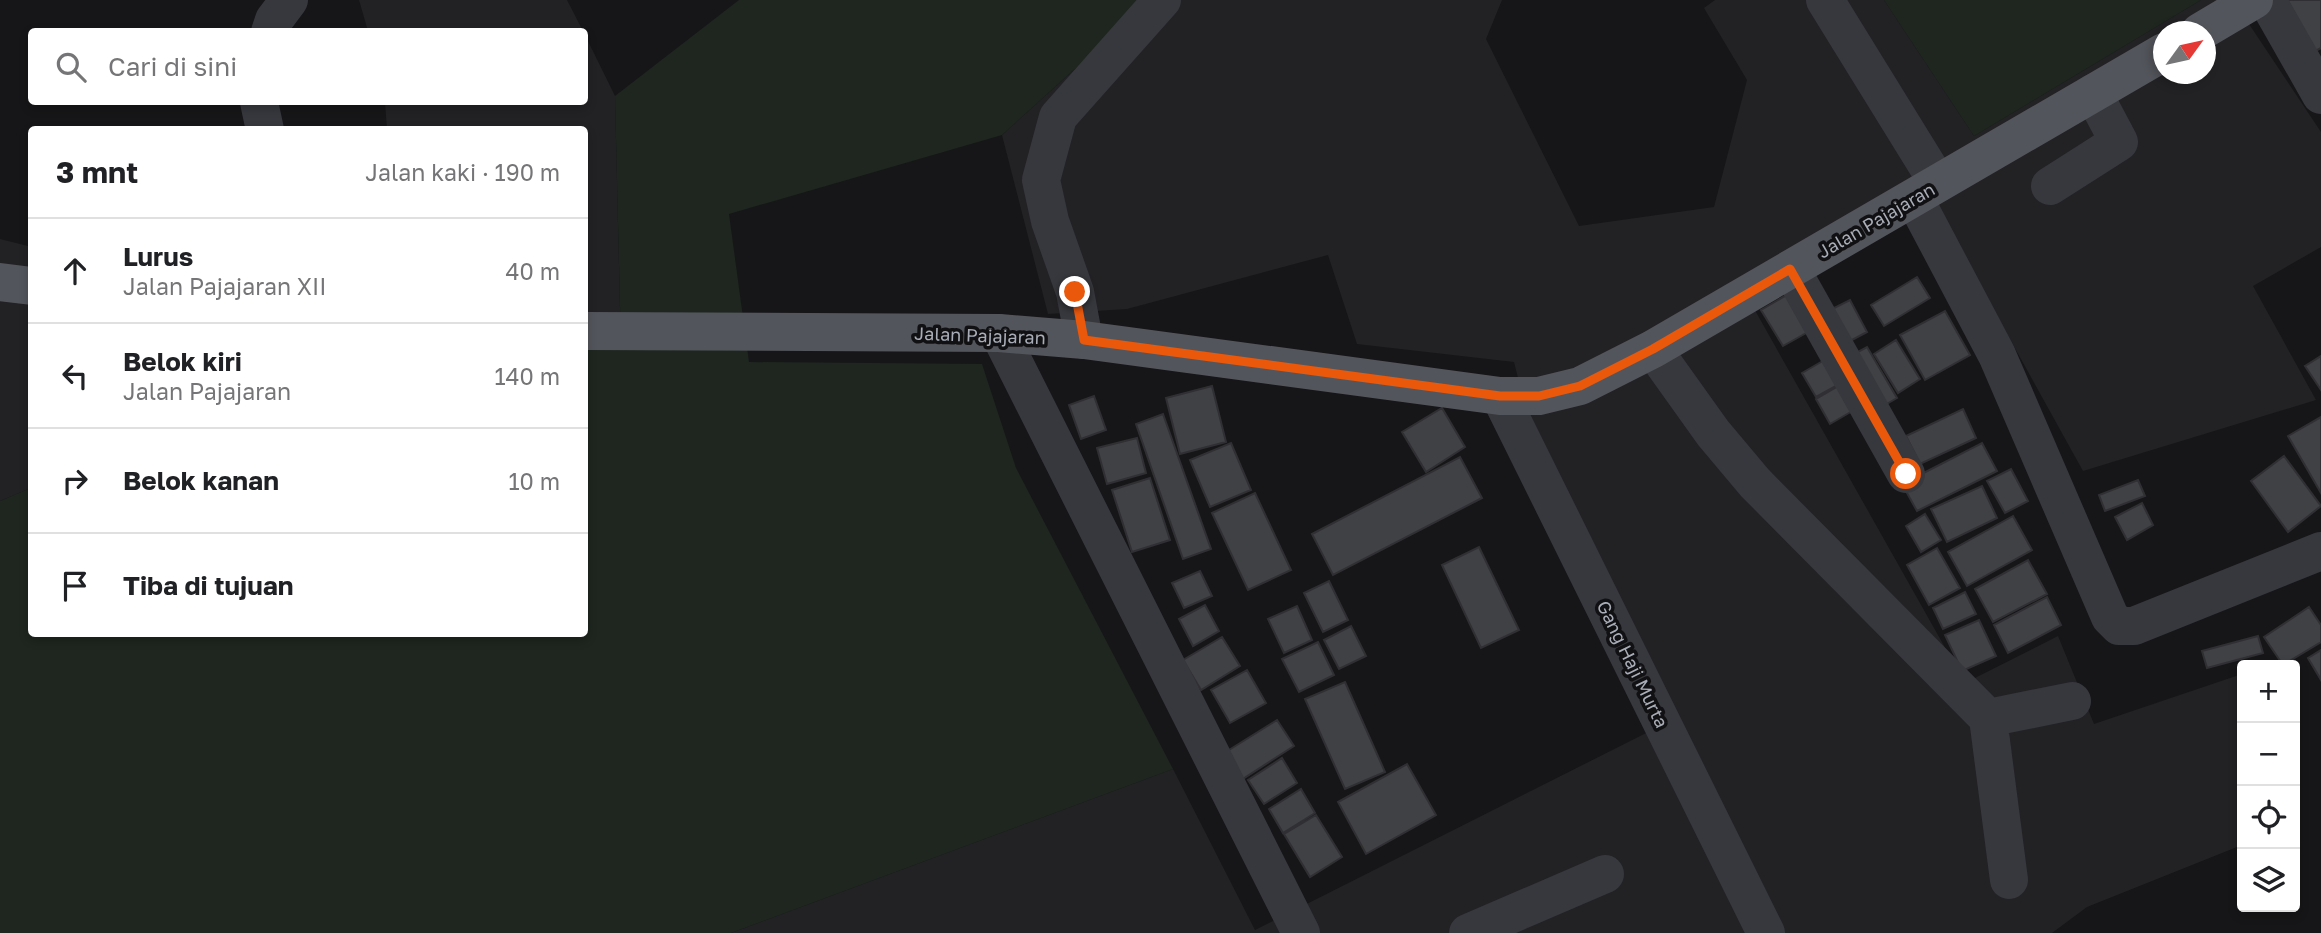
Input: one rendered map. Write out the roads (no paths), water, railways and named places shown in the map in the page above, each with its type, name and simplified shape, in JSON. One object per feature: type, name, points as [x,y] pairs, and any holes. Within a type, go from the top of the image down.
[{"type":"main road","points":[[2216,23],[2254,0]]},
{"type":"main road","name":"Jalan Pajajaran","points":[[588,331],[999,334],[1084,340],[1500,396],[1539,396],[1580,386],[1653,349],[2153,58]]},
{"type":"main road","points":[[0,282],[28,286]]},
{"type":"street","points":[[271,28],[289,0]]},
{"type":"street","points":[[1084,340],[1075,292],[1050,221],[1041,180],[1058,117],[1163,0]]},
{"type":"street","points":[[1825,0],[1926,191],[2110,617],[2119,626],[2134,626],[2321,551]]},
{"type":"street","points":[[2267,0],[2321,95]]},
{"type":"street","points":[[2050,186],[2119,142],[2093,93]]},
{"type":"street","points":[[260,105],[264,126]]},
{"type":"street","points":[[1790,269],[1906,474]]},
{"type":"street","points":[[999,334],[1301,933]]},
{"type":"street","points":[[1653,349],[1713,433],[1755,483],[1988,718],[2009,880]]},
{"type":"street","name":"Gang Haji Murta","points":[[1500,396],[1766,933]]},
{"type":"street","points":[[1988,718],[2072,701]]},
{"type":"street","points":[[1468,933],[1605,874]]}]
